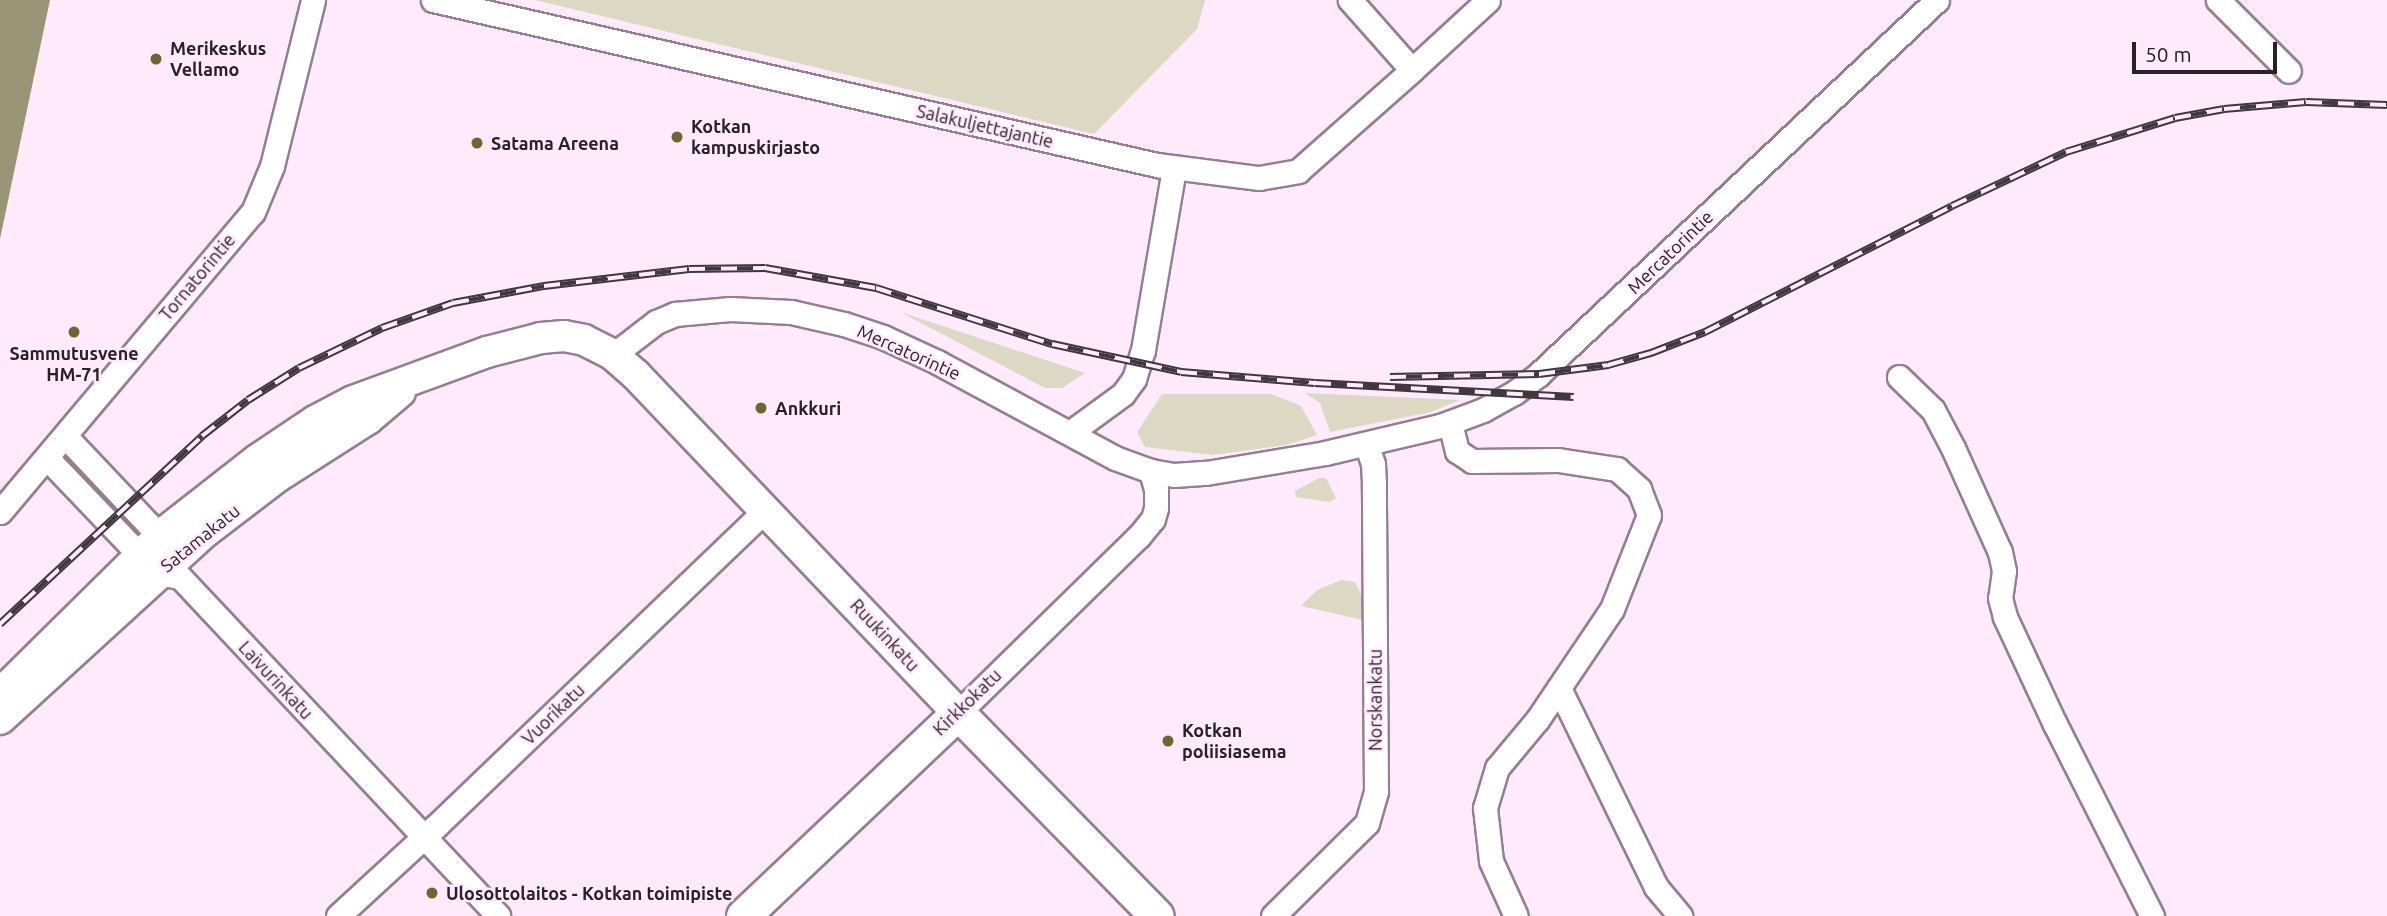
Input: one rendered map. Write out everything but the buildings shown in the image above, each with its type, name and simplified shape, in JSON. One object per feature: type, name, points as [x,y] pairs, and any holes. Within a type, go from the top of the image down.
[{"type":"main road","name":"Kirkkokatu","points":[[743,916],[958,713]]},
{"type":"main road","name":"Ruukinkatu","points":[[958,713],[1157,916]]},
{"type":"street","name":"Tornatorintie","points":[[0,512],[66,437],[253,212],[272,166],[313,0]]},
{"type":"street","name":"Salakuljettajantie","points":[[433,0],[1174,168],[1259,178],[1298,171],[1488,0]]},
{"type":"street","points":[[1350,0],[1412,70]]},
{"type":"street","name":"Mercatorintie","points":[[613,355],[656,322],[675,314],[730,309],[791,312],[845,324],[883,337],[1071,432],[1115,458],[1152,471],[1174,475],[1206,473],[1367,445],[1450,423],[1493,405],[1539,374],[1937,0]]},
{"type":"street","points":[[2218,0],[2289,71]]},
{"type":"street","points":[[1071,432],[1123,394],[1134,379],[1143,350],[1174,168]]},
{"type":"street","name":"Satamakatu","points":[[0,719],[163,559],[257,460],[315,421],[354,401],[487,352],[541,338],[564,336],[584,340],[613,355]]},
{"type":"street","name":"Ruukinkatu","points":[[613,355],[766,509],[958,713]]},
{"type":"street","points":[[1899,377],[1933,410],[1953,448],[2000,552],[2004,571],[2000,598],[2006,617],[2055,724],[2152,916]]},
{"type":"street","points":[[1450,423],[1457,451],[1472,461],[1558,460],[1617,469],[1639,489],[1649,515],[1612,609],[1537,720],[1497,768],[1485,808],[1491,862],[1516,916]]},
{"type":"street","points":[[66,437],[163,559]]},
{"type":"street","name":"Norskankatu","points":[[1273,916],[1367,823],[1376,791],[1374,483],[1373,464],[1367,445]]},
{"type":"street","name":"Laivurinkatu","points":[[47,458],[163,559],[498,916]]},
{"type":"street","name":"Kirkkokatu","points":[[958,713],[1146,528],[1153,519],[1157,498],[1152,471]]},
{"type":"street","name":"Vuorikatu","points":[[338,916],[423,839],[766,509]]},
{"type":"street","name":"Satamakatu","points":[[0,694],[163,559]]},
{"type":"street","points":[[1559,688],[1657,887],[1680,916]]},
{"type":"shaded area","points":[[0,0],[50,0],[0,239]]},
{"type":"shaded area","points":[[535,0],[1205,0],[1197,29],[1094,134]]},
{"type":"shaded area","points":[[900,312],[1085,373],[1062,388],[1045,388]]},
{"type":"shaded area","points":[[1305,393],[1460,400],[1431,412],[1330,432],[1320,403]]},
{"type":"shaded area","points":[[1162,394],[1271,394],[1301,406],[1317,435],[1286,445],[1213,455],[1145,447],[1137,432]]},
{"type":"shaded area","points":[[1319,478],[1326,478],[1336,498],[1330,502],[1296,497],[1295,491]]},
{"type":"shaded area","points":[[1341,580],[1355,582],[1362,597],[1363,620],[1301,606],[1317,590]]},
{"type":"railway","points":[[1390,377],[1539,374],[1608,365],[1651,353],[1705,332],[1952,206],[2066,152],[2175,118],[2224,109],[2306,102],[2387,105]]},
{"type":"railway","points":[[0,624],[202,436],[248,400],[299,368],[382,328],[453,303],[544,286],[689,269],[765,268],[876,288],[1052,344],[1181,372],[1315,383],[1574,397]]},
{"type":"place","name":"Merikeskus Vellamo","points":[[156,59]]},
{"type":"place","name":"Kotkan kampuskirjasto","points":[[677,137]]},
{"type":"place","name":"Satama Areena","points":[[477,143]]},
{"type":"place","name":"Sammutusvene HM-71","points":[[74,332]]},
{"type":"place","name":"Ankkuri","points":[[761,408]]},
{"type":"place","name":"Kotkan poliisiasema","points":[[1168,741]]},
{"type":"place","name":"Ulosottolaitos - Kotkan toimipiste","points":[[432,893]]}]
